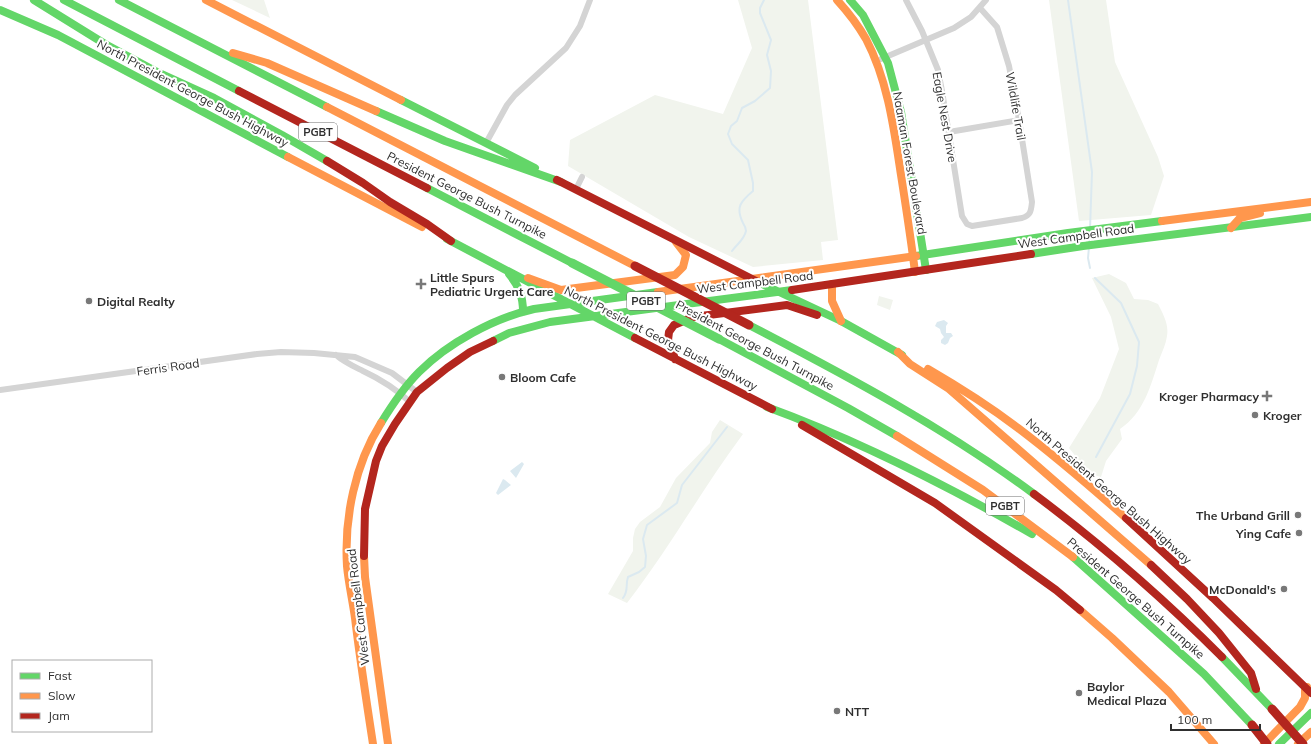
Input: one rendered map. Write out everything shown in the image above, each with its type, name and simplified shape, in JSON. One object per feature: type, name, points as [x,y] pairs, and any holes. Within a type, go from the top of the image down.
[{"type":"main road","points":[[34,0],[105,44],[159,73],[214,98],[282,135],[363,183],[451,241]]},
{"type":"main road","name":"President George Bush Turnpike","points":[[64,0],[719,339],[848,408],[917,448],[984,490],[1079,561],[1204,674],[1252,725],[1266,744]]},
{"type":"main road","name":"President George Bush Turnpike","points":[[119,0],[888,398],[955,440],[1014,479],[1084,532],[1145,583],[1208,641],[1272,708],[1303,744]]},
{"type":"main road","name":"North President George Bush Highway","points":[[206,0],[751,279],[841,321],[898,352],[964,391],[1029,436],[1136,527],[1309,689]]},
{"type":"main road","name":"Naaman Forest Boulevard","points":[[837,0],[856,23],[866,39],[877,61],[882,78],[895,131],[914,256],[915,272]]},
{"type":"main road","name":"Naaman Forest Boulevard","points":[[850,0],[863,15],[886,57],[901,112],[926,270]]},
{"type":"main road","name":"North President George Bush Highway","points":[[0,10],[58,35],[260,143],[451,241],[568,304],[823,436],[935,503],[1056,590],[1112,638],[1169,692],[1214,744]]},
{"type":"main road","points":[[208,46],[267,63],[445,141],[561,182]]},
{"type":"main road","points":[[895,131],[898,132],[907,153]]},
{"type":"main road","name":"West Campbell Road","points":[[373,744],[349,581],[347,551],[348,525],[352,498],[364,454],[381,420],[407,383],[433,359],[455,343],[487,326],[523,312],[568,304],[924,255],[1068,233],[1311,202]]},
{"type":"main road","points":[[1231,228],[1234,221],[1239,217],[1280,209],[1295,204]]},
{"type":"main road","name":"West Campbell Road","points":[[388,744],[365,577],[363,525],[367,497],[376,461],[382,446],[410,402],[417,392],[458,359],[487,343],[513,332],[550,322],[779,292],[1069,248],[1311,217]]},
{"type":"main road","points":[[506,270],[561,290],[675,274],[683,267],[686,255],[672,238]]},
{"type":"main road","points":[[506,270],[522,290],[524,298],[523,312]]},
{"type":"main road","points":[[832,284],[832,301],[841,321]]},
{"type":"main road","points":[[675,359],[668,340],[669,332],[674,325],[693,317],[787,305],[841,321]]},
{"type":"main road","points":[[898,352],[910,364],[949,389],[1140,554],[1219,633],[1251,673],[1256,692]]},
{"type":"main road","points":[[767,407],[807,421],[920,472],[972,499],[1079,561]]},
{"type":"main road","points":[[1266,744],[1300,707],[1309,689]]},
{"type":"main road","points":[[1279,744],[1311,713]]},
{"type":"main road","points":[[1298,744],[1311,732]]},
{"type":"street","points":[[486,143],[507,105],[515,95],[566,48],[580,26],[590,0]]},
{"type":"street","name":"Eagle Nest Drive","points":[[906,0],[926,39],[938,70],[962,216]]},
{"type":"street","points":[[877,61],[954,28],[971,17],[986,0]]},
{"type":"street","name":"Wildlife Trail","points":[[962,216],[967,224],[972,226],[1022,218],[1028,216],[1032,211],[1032,202],[1019,120],[1009,66],[1002,39],[997,27],[980,8]]},
{"type":"street","points":[[949,132],[1019,120]]},
{"type":"street","points":[[576,189],[582,177]]},
{"type":"street","name":"Ferris Road","points":[[0,390],[257,354],[288,352],[355,357],[392,373],[417,392]]},
{"type":"street","name":"Ferris Road","points":[[336,355],[344,362],[364,371],[400,392],[410,402]]},
{"type":"shaded area","points":[[232,0],[264,0],[270,18]]},
{"type":"shaded area","points":[[738,0],[808,0],[838,240],[821,242],[823,260],[753,267],[689,237],[568,166],[570,140],[655,95],[723,114],[752,48]]},
{"type":"shaded area","points":[[1049,0],[1106,0],[1115,62],[1158,157],[1164,176],[1151,215],[1079,221]]},
{"type":"shaded area","points":[[1109,274],[1126,283],[1134,299],[1148,300],[1158,304],[1165,319],[1167,332],[1165,345],[1146,398],[1135,415],[1120,429],[1122,439],[1106,461],[1101,477],[1090,474],[1069,448],[1100,398],[1119,349],[1111,317],[1092,278]]},
{"type":"shaded area","points":[[879,296],[893,300],[890,310],[877,305]]},
{"type":"shaded area","points":[[944,320],[948,323],[946,326],[946,333],[951,333],[953,336],[945,345],[941,343],[941,340],[944,337],[940,329],[935,326],[937,322]]},
{"type":"shaded area","points":[[720,420],[743,434],[713,476],[657,562],[627,603],[608,594],[633,551],[635,529],[640,522],[660,507],[676,478],[710,443],[712,432]]},
{"type":"shaded area","points":[[522,462],[524,464],[516,478],[510,471]]},
{"type":"shaded area","points":[[503,479],[511,485],[498,495],[496,493]]},
{"type":"waterway","points":[[732,251],[742,239],[746,231],[739,208],[742,201],[753,191],[753,183],[748,160],[732,144],[728,134],[731,126],[737,121],[742,108],[755,101],[770,88],[771,71],[767,55],[771,40],[760,13],[760,8],[764,0]]},
{"type":"waterway","points":[[1068,0],[1092,172],[1090,229]]},
{"type":"waterway","points":[[1089,233],[1089,243]]},
{"type":"waterway","points":[[1089,247],[1088,258],[1090,268]]},
{"type":"waterway","points":[[1095,278],[1121,303],[1139,342],[1137,366],[1130,394],[1096,457]]},
{"type":"waterway","points":[[623,598],[626,593],[628,577],[639,572],[645,567],[646,556],[643,539],[647,525],[677,503],[682,485],[727,427]]},
{"type":"traffic: fast","points":[[34,0],[105,44],[159,73],[214,98],[327,161]]},
{"type":"traffic: fast","points":[[64,0],[239,91]]},
{"type":"traffic: fast","points":[[119,0],[327,107]]},
{"type":"traffic: fast","points":[[850,0],[863,15],[888,63],[901,112],[926,270]]},
{"type":"traffic: fast","points":[[0,10],[58,35],[288,157]]},
{"type":"traffic: fast","points":[[401,100],[535,168]]},
{"type":"traffic: fast","points":[[376,111],[445,141],[561,182]]},
{"type":"traffic: fast","points":[[427,188],[572,263]]},
{"type":"traffic: fast","points":[[1031,254],[1311,217]]},
{"type":"traffic: fast","points":[[916,256],[1068,233],[1162,221]]},
{"type":"traffic: fast","points":[[447,239],[635,338]]},
{"type":"traffic: fast","points":[[572,263],[719,339]]},
{"type":"traffic: fast","points":[[509,274],[520,292],[523,312]]},
{"type":"traffic: fast","points":[[758,282],[841,321],[902,355]]},
{"type":"traffic: fast","points":[[493,341],[509,333],[550,322],[792,290]]},
{"type":"traffic: fast","points":[[381,423],[408,384],[431,361],[472,333],[488,325],[534,309],[658,292]]},
{"type":"traffic: fast","points":[[749,325],[859,383],[931,425],[966,447],[1034,494]]},
{"type":"traffic: fast","points":[[719,339],[897,436]]},
{"type":"traffic: fast","points":[[767,407],[802,420],[869,449],[935,481],[1032,534]]},
{"type":"traffic: fast","points":[[1073,557],[1204,674],[1252,725]]},
{"type":"traffic: fast","points":[[1222,657],[1272,709]]},
{"type":"traffic: fast","points":[[1279,744],[1311,713]]},
{"type":"traffic: slow","points":[[206,0],[401,100]]},
{"type":"traffic: slow","points":[[837,0],[853,19],[866,39],[874,55],[885,88],[896,140],[915,272]]},
{"type":"traffic: slow","points":[[233,53],[267,63],[376,111]]},
{"type":"traffic: slow","points":[[327,107],[635,266]]},
{"type":"traffic: slow","points":[[288,157],[422,227]]},
{"type":"traffic: slow","points":[[1162,221],[1311,202]]},
{"type":"traffic: slow","points":[[1231,228],[1240,218],[1260,213]]},
{"type":"traffic: slow","points":[[528,278],[561,290],[675,275],[683,267],[686,255],[676,242]]},
{"type":"traffic: slow","points":[[658,292],[916,256]]},
{"type":"traffic: slow","points":[[832,284],[832,301],[841,321]]},
{"type":"traffic: slow","points":[[898,352],[910,364],[949,389],[1151,565]]},
{"type":"traffic: slow","points":[[928,369],[974,397],[1018,428],[1073,472],[1126,518]]},
{"type":"traffic: slow","points":[[373,744],[347,566],[347,529],[353,492],[358,474],[364,456],[381,423]]},
{"type":"traffic: slow","points":[[897,436],[983,490],[1073,557]]},
{"type":"traffic: slow","points":[[364,556],[365,577],[388,744]]},
{"type":"traffic: slow","points":[[1080,610],[1169,692],[1214,744]]},
{"type":"traffic: slow","points":[[1264,744],[1300,707],[1305,698],[1305,687],[1307,687]]},
{"type":"traffic: slow","points":[[1298,744],[1311,732]]},
{"type":"traffic: jam","points":[[239,91],[427,188]]},
{"type":"traffic: jam","points":[[327,161],[427,224],[451,241]]},
{"type":"traffic: jam","points":[[557,180],[758,282]]},
{"type":"traffic: jam","points":[[792,290],[1031,254]]},
{"type":"traffic: jam","points":[[635,266],[749,325]]},
{"type":"traffic: jam","points":[[675,359],[668,340],[669,332],[674,325],[693,317],[787,305],[817,315]]},
{"type":"traffic: jam","points":[[635,338],[772,409]]},
{"type":"traffic: jam","points":[[364,556],[365,509],[376,461],[382,446],[395,424],[417,392],[470,352],[493,341]]},
{"type":"traffic: jam","points":[[802,425],[935,503],[1056,590],[1080,610]]},
{"type":"traffic: jam","points":[[1034,494],[1131,572],[1222,657]]},
{"type":"traffic: jam","points":[[1126,518],[1213,598],[1311,693]]},
{"type":"traffic: jam","points":[[1151,565],[1187,599],[1219,633],[1251,673],[1256,689]]},
{"type":"traffic: jam","points":[[1272,709],[1303,744]]},
{"type":"traffic: jam","points":[[1252,725],[1267,744]]},
{"type":"place","name":"Little Spurs Pediatric Urgent Care","points":[[421,284]]},
{"type":"place","name":"Digital Realty","points":[[89,301]]},
{"type":"place","name":"Bloom Cafe","points":[[502,377]]},
{"type":"place","name":"Kroger Pharmacy","points":[[1267,396]]},
{"type":"place","name":"Kroger","points":[[1255,415]]},
{"type":"place","name":"The Urband Grill","points":[[1298,515]]},
{"type":"place","name":"Ying Cafe","points":[[1299,533]]},
{"type":"place","name":"McDonald's","points":[[1284,589]]},
{"type":"place","name":"Baylor Medical Plaza","points":[[1079,693]]},
{"type":"place","name":"NTT","points":[[837,711]]}]
